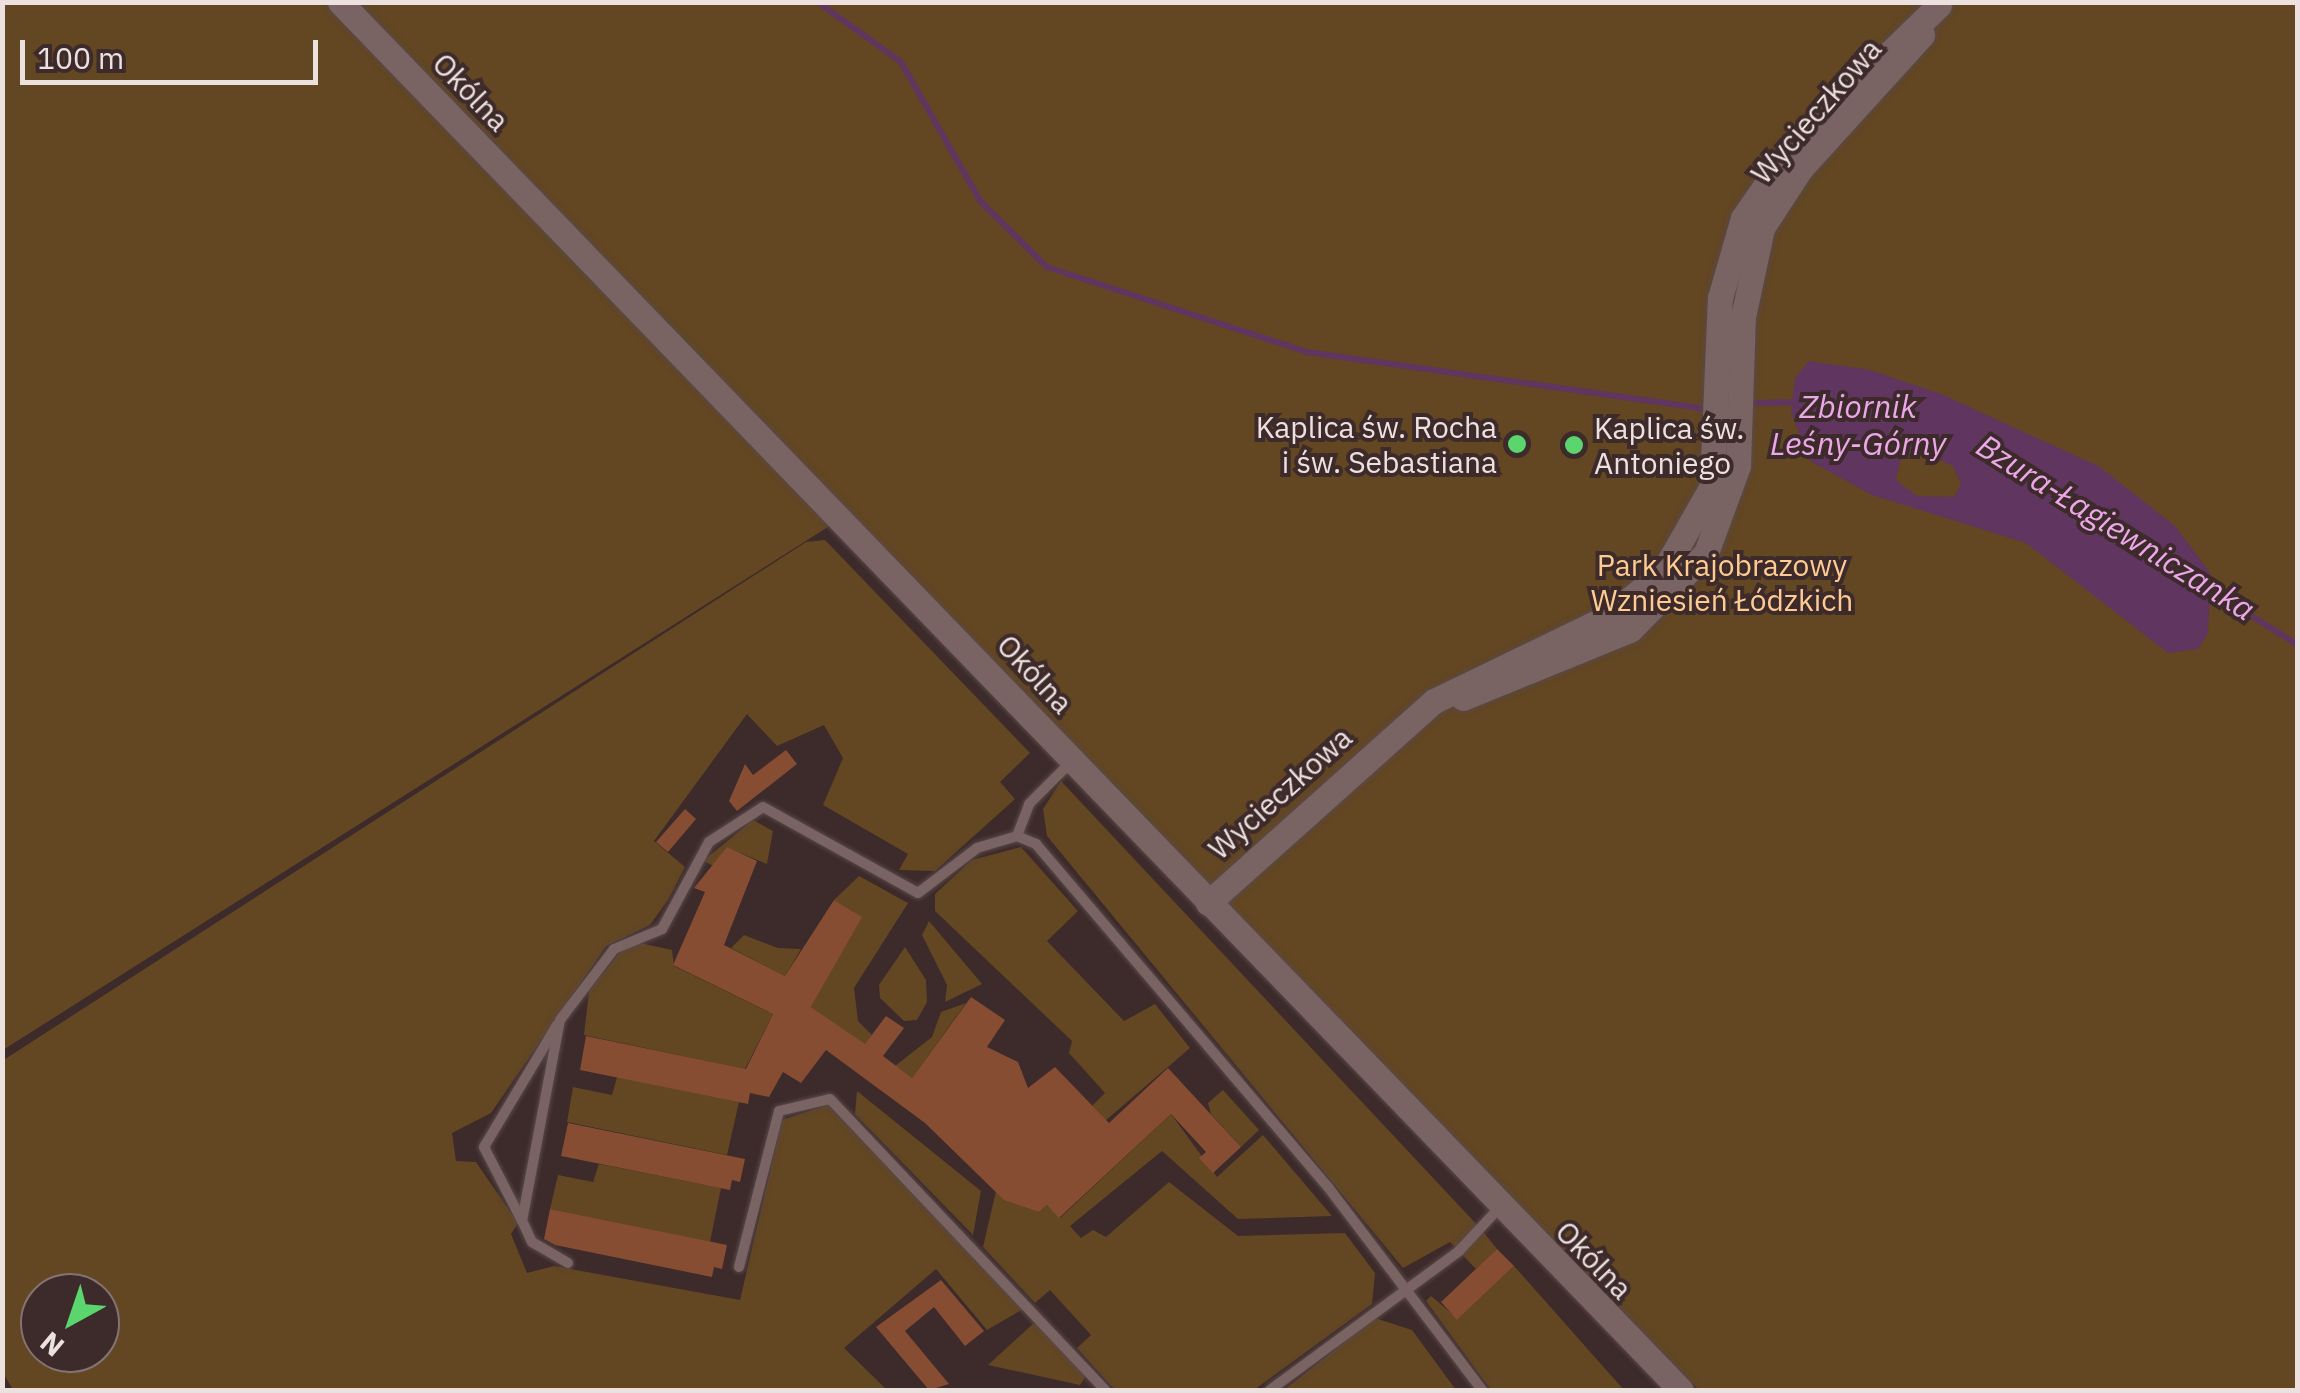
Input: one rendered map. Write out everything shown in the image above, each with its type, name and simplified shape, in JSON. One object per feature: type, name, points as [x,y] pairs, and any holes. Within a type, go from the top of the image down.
[{"type":"street","name":"Okólna","points":[[340,2],[1500,1208],[1681,1390]]},
{"type":"street","name":"Wycieczkowa","points":[[1208,903],[1398,734],[1468,678],[1608,617],[1684,546],[1718,454],[1720,298],[1743,218],[1790,150],[1940,4]]},
{"type":"lane","points":[[1018,836],[1028,804],[1072,761]]},
{"type":"lane","points":[[568,1263],[532,1242],[484,1147],[560,1020],[614,950],[662,929],[704,848],[753,807],[792,820],[918,893],[978,848],[1018,836],[1036,844],[1406,1288],[1482,1390]]},
{"type":"lane","points":[[522,1221],[560,1020]]},
{"type":"lane","points":[[740,1267],[779,1111],[830,1099],[1104,1390]]},
{"type":"lane","points":[[1270,1390],[1460,1251],[1500,1208]]},
{"type":"green space","name":"Park Krajobrazowy Wzniesień Łódzkich","points":[[3,3],[2297,3],[2297,1390],[1699,1390],[850,513],[3,1050]]},
{"type":"green space","points":[[825,540],[1030,753],[1000,782],[1015,799],[935,871],[899,870],[908,854],[823,805],[843,758],[824,725],[777,746],[747,714],[654,841],[685,867],[668,900],[650,925],[606,946],[491,1113],[452,1133],[456,1161],[476,1162],[518,1223],[511,1234],[527,1273],[554,1266],[740,1300],[782,1120],[828,1105],[1023,1309],[987,1330],[936,1269],[844,1348],[887,1390],[13,1390],[2,1371],[2,1061],[806,542]]},
{"type":"green space","points":[[1061,781],[1481,1229],[1497,1249],[1476,1269],[1450,1242],[1403,1268],[1047,836],[1043,809]]},
{"type":"green space","points":[[753,820],[773,831],[767,864],[728,848],[716,867],[703,861]]},
{"type":"green space","points":[[1021,847],[1078,911],[1047,941],[1124,1021],[1155,1004],[1190,1048],[1098,1127],[1083,1115],[1105,1093],[1069,1053],[1072,1041],[935,911],[935,894],[972,860]]},
{"type":"green space","points":[[859,876],[908,903],[854,988],[858,1021],[872,1035],[865,1045],[811,1007],[861,917],[834,900]]},
{"type":"green space","points":[[929,921],[982,984],[945,1002],[947,985],[922,935]]},
{"type":"green space","points":[[744,935],[778,948],[801,949],[785,976],[731,948]]},
{"type":"green space","points":[[640,943],[672,950],[674,966],[773,1014],[745,1069],[584,1035],[589,991],[620,952]]},
{"type":"green space","points":[[905,947],[926,980],[927,1002],[917,1020],[904,1021],[880,998],[879,985]]},
{"type":"green space","points":[[966,1003],[912,1078],[895,1066],[932,1037],[941,1012]]},
{"type":"green space","points":[[617,1077],[739,1102],[727,1155],[567,1122],[573,1087],[612,1095]]},
{"type":"green space","points":[[1223,1090],[1259,1130],[1241,1147],[1211,1114],[1208,1103]]},
{"type":"green space","points":[[857,1091],[981,1191],[973,1235],[855,1114]]},
{"type":"green space","points":[[1171,1114],[1217,1177],[1263,1135],[1332,1216],[1238,1219],[1162,1151],[1070,1226],[1081,1238],[1093,1230],[1106,1237],[1169,1182],[1238,1236],[1345,1233],[1375,1273],[1372,1304],[1254,1390],[1115,1390],[1077,1348],[1091,1335],[1050,1290],[1035,1303],[983,1247],[996,1191],[1039,1212],[1047,1205],[1060,1218]]},
{"type":"green space","points":[[599,1164],[721,1188],[710,1242],[550,1209],[558,1175],[593,1182]]},
{"type":"green space","points":[[1514,1266],[1624,1390],[1491,1390],[1426,1301],[1431,1296],[1458,1319]]},
{"type":"green space","points":[[1375,1318],[1412,1330],[1456,1390],[1284,1390]]},
{"type":"green space","points":[[1035,1322],[1086,1376],[1080,1385],[988,1365]]},
{"type":"water","name":"Zbiornik Leśny-Górny","points":[[1809,361],[1870,370],[1941,394],[2100,467],[2176,527],[2211,574],[2208,633],[2198,649],[2168,653],[2026,543],[1872,495],[1810,461],[1791,412],[1795,378]],"holes":[[[1918,450],[1953,466],[1961,484],[1954,497],[1917,496],[1896,480],[1900,461]]]},
{"type":"building","points":[[786,750],[797,764],[737,811],[729,801],[745,764],[753,775]]},
{"type":"building","points":[[685,809],[696,819],[668,852],[656,842]]},
{"type":"building","points":[[727,847],[757,861],[724,945],[785,976],[834,900],[862,917],[811,1007],[865,1044],[886,1016],[904,1028],[883,1056],[912,1078],[971,997],[1005,1020],[987,1047],[1018,1062],[1028,1088],[1055,1067],[1109,1123],[1168,1068],[1241,1147],[1213,1173],[1199,1158],[1206,1152],[1171,1114],[1059,1218],[1047,1205],[1039,1212],[1004,1200],[925,1123],[826,1050],[801,1083],[783,1072],[769,1097],[750,1093],[748,1104],[580,1070],[586,1036],[746,1069],[773,1014],[673,965],[705,892],[694,888]]},
{"type":"building","points":[[568,1123],[745,1159],[740,1182],[732,1180],[730,1190],[561,1156]]},
{"type":"building","points":[[550,1209],[727,1245],[722,1269],[714,1267],[712,1277],[555,1245],[544,1239]]},
{"type":"building","points":[[1497,1249],[1514,1266],[1457,1320],[1441,1302]]},
{"type":"building","points":[[941,1280],[984,1331],[965,1346],[934,1307],[905,1331],[949,1384],[929,1390],[876,1327]]},
{"type":"waterway","name":"Bzura-Łagiewniczanka","points":[[818,2],[901,62],[981,202],[1047,267],[1307,352],[1700,408]]},
{"type":"waterway","name":"Bzura-Łagiewniczanka","points":[[1755,403],[1799,402]]},
{"type":"waterway","name":"Bzura-Łagiewniczanka","points":[[2207,588],[2298,645]]},
{"type":"place","name":"Kaplica św. Rocha i św. Sebastiana","points":[[1517,444]]},
{"type":"place","name":"Kaplica św. Antoniego","points":[[1574,445]]}]
